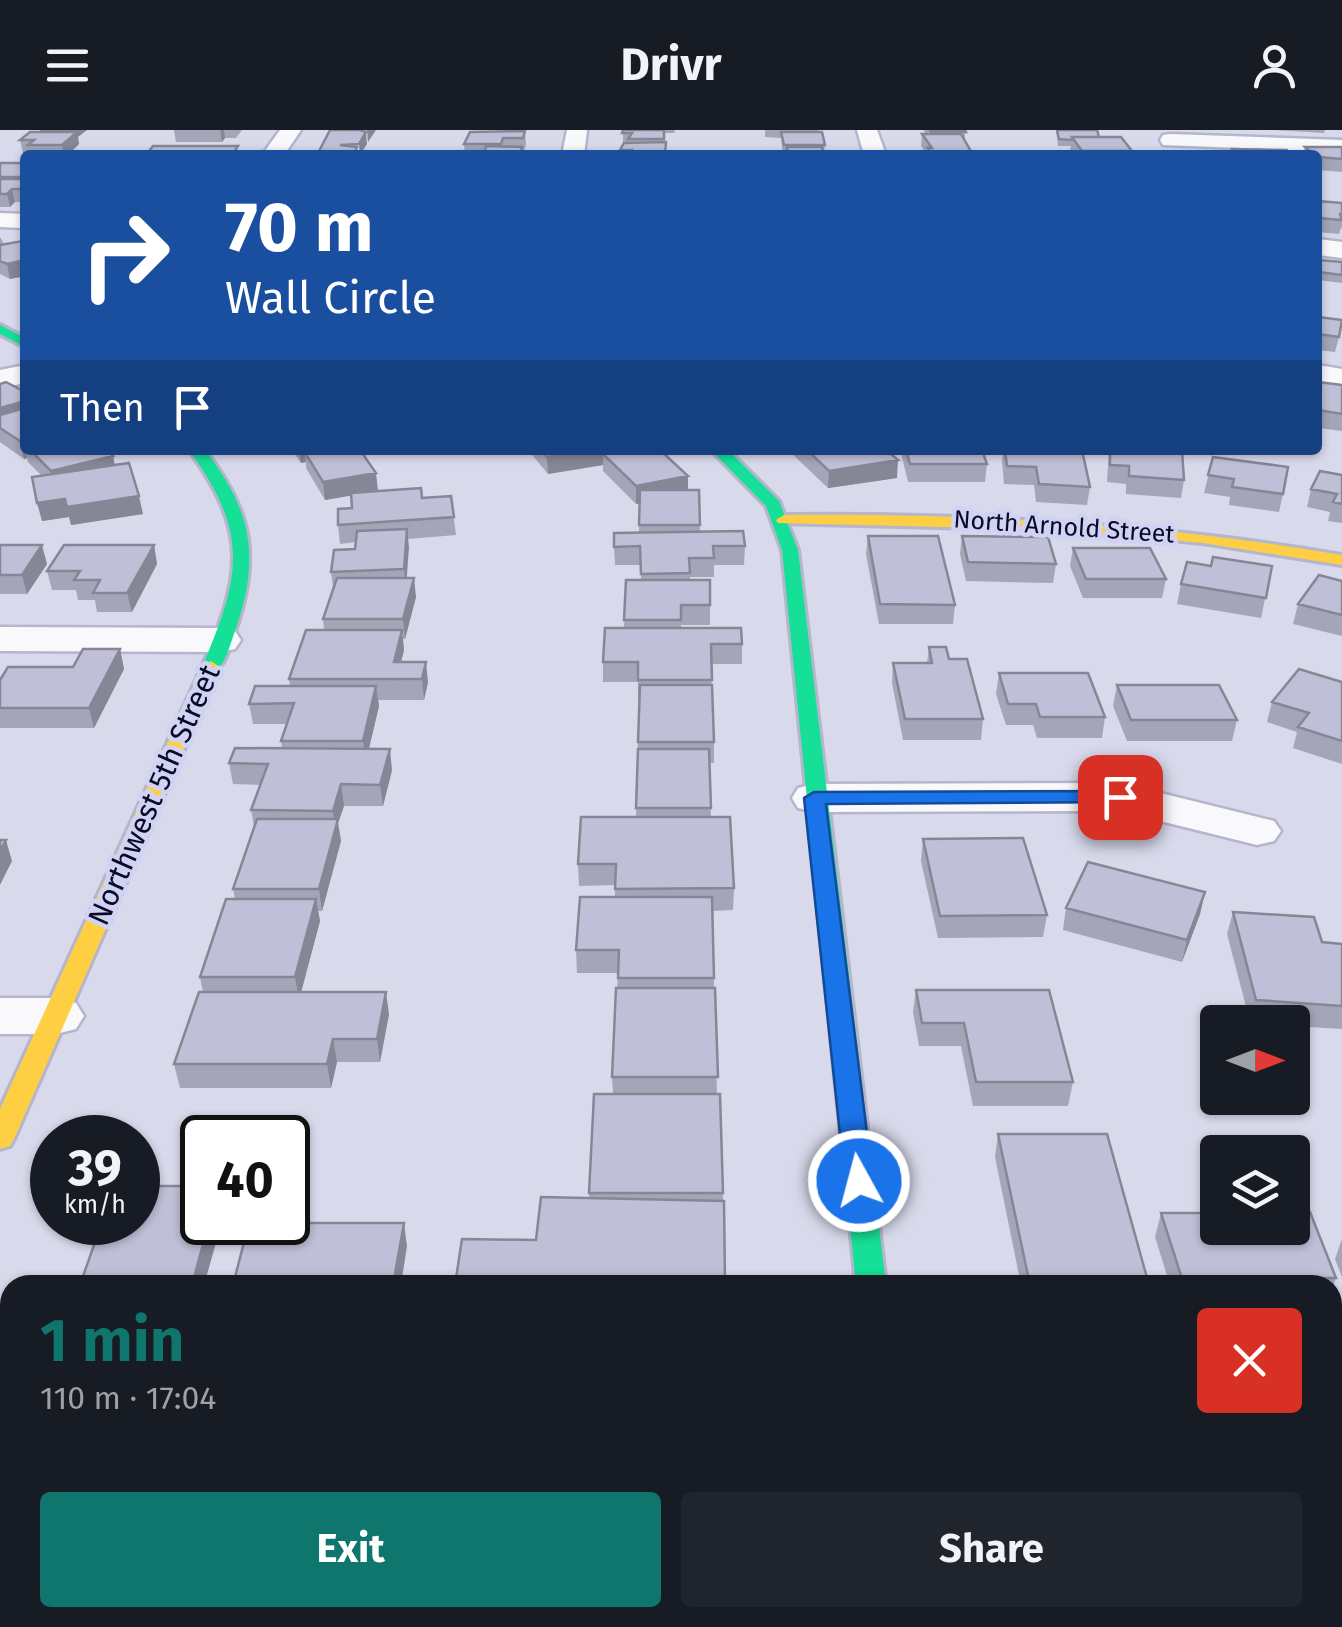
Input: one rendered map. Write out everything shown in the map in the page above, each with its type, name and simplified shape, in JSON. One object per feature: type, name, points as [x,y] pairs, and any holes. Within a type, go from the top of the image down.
[{"type":"street","points":[[1176,148],[1342,146]]},
{"type":"street","name":"Northwest 5th Street","points":[[0,1138],[240,591],[244,545],[238,515],[226,487],[200,455]]},
{"type":"street","points":[[725,455],[762,487],[784,520],[870,1275]]},
{"type":"street","name":"North Arnold Street","points":[[784,520],[1043,520],[1243,542],[1342,560]]},
{"type":"street","points":[[0,639],[221,640]]},
{"type":"street","points":[[814,798],[1120,797],[1257,831]]},
{"type":"street","points":[[0,1016],[56,1016]]},
{"type":"building","points":[[42,130],[78,130],[40,132]]},
{"type":"building","points":[[330,130],[366,132],[359,144],[340,145],[357,147],[356,150],[320,150]]},
{"type":"building","points":[[664,130],[664,139],[628,139],[632,133],[622,133]]},
{"type":"building","points":[[965,130],[966,132],[931,132]]},
{"type":"building","points":[[1057,130],[1097,130],[1099,137],[1059,139]]},
{"type":"building","points":[[525,131],[523,138],[503,138],[501,144],[464,144],[470,132]]},
{"type":"building","points":[[30,132],[77,132],[62,145],[28,145],[34,140],[20,140]]},
{"type":"building","points":[[781,132],[822,132],[825,145],[784,145]]},
{"type":"building","points":[[922,134],[961,134],[970,150],[928,148],[932,148]]},
{"type":"building","points":[[1072,137],[1121,137],[1131,150],[1081,150]]},
{"type":"building","points":[[666,142],[665,150],[620,150],[624,143]]},
{"type":"building","points":[[153,146],[238,146],[235,150],[150,150]]},
{"type":"building","points":[[486,146],[522,147],[521,150],[485,150]]},
{"type":"building","points":[[787,147],[822,150],[787,150]]},
{"type":"building","points":[[1305,147],[1342,147],[1342,159],[1322,157],[1322,150]]},
{"type":"building","points":[[0,163],[20,163],[20,177],[0,177]]},
{"type":"building","points":[[0,179],[20,179],[20,189],[0,194]]},
{"type":"building","points":[[1322,201],[1342,203],[1342,220],[1322,218]]},
{"type":"building","points":[[20,242],[20,261],[0,261],[0,245]]},
{"type":"building","points":[[1322,260],[1342,262],[1342,275],[1322,272]]},
{"type":"building","points":[[1322,318],[1342,320],[1339,337],[1322,335]]},
{"type":"building","points":[[6,382],[20,389],[20,402],[0,408],[0,384]]},
{"type":"building","points":[[1322,382],[1342,385],[1342,414],[1322,411]]},
{"type":"building","points":[[20,409],[20,441],[0,428],[0,415]]},
{"type":"building","points":[[35,455],[113,456],[51,471]]},
{"type":"building","points":[[306,455],[363,455],[376,473],[323,482]]},
{"type":"building","points":[[604,455],[665,455],[688,476],[636,486]]},
{"type":"building","points":[[812,455],[892,455],[898,460],[829,471]]},
{"type":"building","points":[[907,455],[984,455],[987,464],[910,464]]},
{"type":"building","points":[[1006,455],[1083,455],[1090,487],[1039,484],[1036,467],[1007,466]]},
{"type":"building","points":[[1110,455],[1182,455],[1184,480],[1129,476],[1129,466],[1110,465]]},
{"type":"building","points":[[1213,457],[1288,467],[1283,494],[1232,487],[1234,479],[1208,475]]},
{"type":"building","points":[[129,463],[139,496],[67,507],[65,499],[37,503],[32,477]]},
{"type":"building","points":[[1320,471],[1342,475],[1342,504],[1333,502],[1337,494],[1311,489]]},
{"type":"building","points":[[421,488],[422,498],[451,496],[454,517],[338,525],[338,509],[352,508],[351,493]]},
{"type":"building","points":[[640,490],[699,490],[700,525],[639,525]]},
{"type":"building","points":[[407,529],[404,569],[331,572],[334,550],[355,549],[357,531]]},
{"type":"building","points":[[743,531],[745,546],[713,546],[714,558],[689,558],[690,573],[641,574],[640,546],[614,547],[614,533]]},
{"type":"building","points":[[868,536],[938,536],[955,605],[880,604]]},
{"type":"building","points":[[962,536],[1048,537],[1056,564],[968,562]]},
{"type":"building","points":[[0,545],[42,545],[22,575],[0,575]]},
{"type":"building","points":[[64,545],[154,545],[127,593],[93,593],[100,580],[74,580],[80,571],[47,571]]},
{"type":"building","points":[[1073,548],[1150,548],[1166,579],[1086,579]]},
{"type":"building","points":[[1213,557],[1272,566],[1266,598],[1181,584],[1187,562],[1211,566]]},
{"type":"building","points":[[1319,575],[1342,581],[1342,615],[1298,604]]},
{"type":"building","points":[[337,578],[414,578],[403,619],[323,619]]},
{"type":"building","points":[[626,580],[710,580],[710,605],[681,605],[681,620],[624,620]]},
{"type":"building","points":[[605,628],[741,628],[742,644],[711,644],[712,680],[638,680],[638,662],[603,662]]},
{"type":"building","points":[[306,630],[402,630],[394,662],[426,662],[422,679],[289,679]]},
{"type":"building","points":[[929,647],[946,647],[949,659],[967,659],[983,719],[905,719],[893,663],[932,663]]},
{"type":"building","points":[[83,649],[120,649],[89,708],[0,708],[0,680],[8,667],[73,667]]},
{"type":"building","points":[[1299,669],[1342,682],[1342,741],[1298,727],[1309,713],[1272,702]]},
{"type":"building","points":[[999,673],[1088,673],[1105,717],[1040,717],[1036,704],[1008,704]]},
{"type":"building","points":[[640,685],[712,685],[714,742],[638,742]]},
{"type":"building","points":[[1117,685],[1219,685],[1237,720],[1131,720]]},
{"type":"building","points":[[255,686],[376,686],[363,741],[281,741],[294,703],[249,704]]},
{"type":"building","points":[[235,748],[390,749],[380,785],[341,784],[333,811],[251,810],[268,764],[229,763]]},
{"type":"building","points":[[638,749],[709,749],[711,808],[636,808]]},
{"type":"building","points":[[581,817],[730,817],[734,888],[615,889],[616,864],[578,864]]},
{"type":"building","points":[[257,819],[338,819],[319,889],[233,889]]},
{"type":"building","points":[[1023,838],[1047,915],[940,916],[923,839]]},
{"type":"building","points":[[1088,862],[1205,892],[1187,940],[1066,908]]},
{"type":"building","points":[[580,897],[712,897],[714,978],[618,978],[619,950],[576,950]]},
{"type":"building","points":[[226,899],[316,899],[295,977],[200,977]]},
{"type":"building","points":[[1233,912],[1314,917],[1322,942],[1342,944],[1342,1006],[1256,1000]]},
{"type":"building","points":[[616,988],[715,988],[718,1077],[612,1077]]},
{"type":"building","points":[[916,990],[1049,990],[1073,1082],[976,1082],[964,1023],[922,1023]]},
{"type":"building","points":[[199,992],[386,992],[377,1039],[333,1039],[327,1064],[174,1064]]},
{"type":"building","points":[[594,1094],[720,1094],[723,1193],[589,1193]]},
{"type":"building","points":[[998,1134],[1107,1134],[1146,1275],[1028,1275]]},
{"type":"building","points":[[160,1186],[180,1186],[180,1245],[203,1245],[195,1275],[83,1275],[94,1245],[160,1245]]},
{"type":"building","points":[[541,1197],[724,1201],[725,1275],[457,1275],[462,1239],[536,1240]]},
{"type":"building","points":[[1310,1212],[1335,1275],[1181,1275],[1161,1213],[1200,1213],[1200,1245],[1310,1245]]},
{"type":"building","points":[[310,1223],[404,1223],[395,1275],[236,1275],[243,1245],[310,1245]]},
{"type":"traffic: fast","points":[[0,329],[20,340]]},
{"type":"traffic: fast","points":[[201,455],[232,503],[243,555],[234,608],[211,667]]},
{"type":"traffic: fast","points":[[724,455],[773,504],[790,550],[870,1275]]},
{"type":"traffic: slow","points":[[784,520],[1064,525],[1203,538],[1342,560]]},
{"type":"traffic: slow","points":[[0,1139],[211,667]]},
{"type":"route","points":[[859,1181],[814,798],[1120,797]]}]
